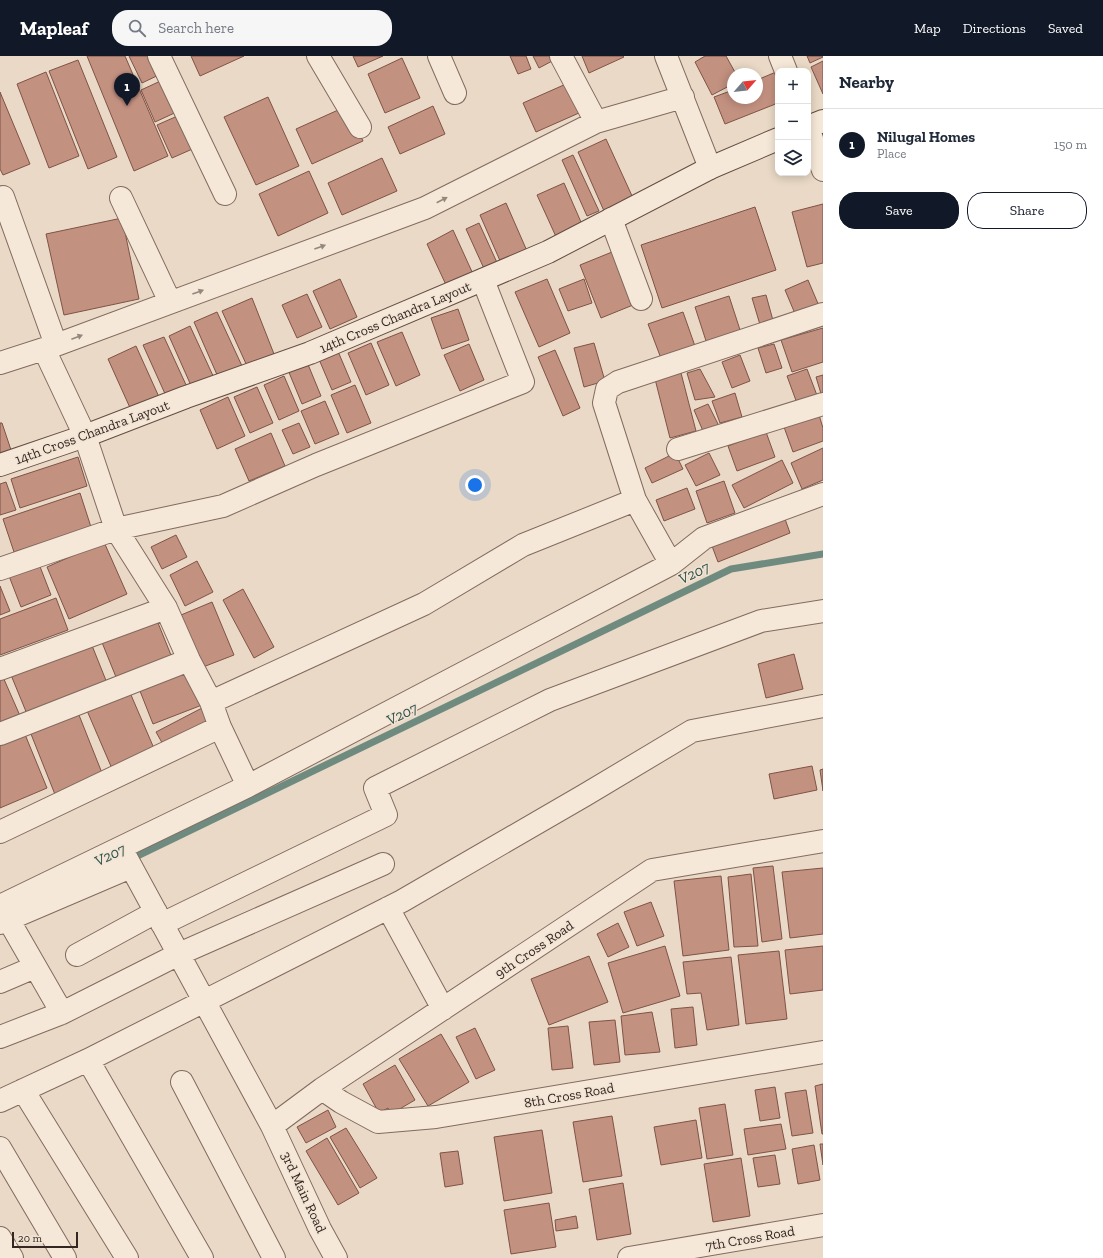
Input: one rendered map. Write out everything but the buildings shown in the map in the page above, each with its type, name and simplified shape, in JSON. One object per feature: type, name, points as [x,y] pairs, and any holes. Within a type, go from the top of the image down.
[{"type":"street","points":[[159,56],[225,194]]},
{"type":"street","points":[[318,56],[360,127]]},
{"type":"street","points":[[439,56],[455,93]]},
{"type":"street","points":[[561,56],[596,122]]},
{"type":"street","points":[[666,56],[710,168]]},
{"type":"street","points":[[780,56],[785,68]]},
{"type":"street","points":[[0,363],[50,347],[425,208],[596,122],[683,98]]},
{"type":"street","points":[[811,126],[823,121]]},
{"type":"street","points":[[811,136],[823,170]]},
{"type":"street","name":"14th Cross Chandra Layout","points":[[0,465],[86,436],[186,397],[310,353],[548,252],[710,168],[775,141]]},
{"type":"street","points":[[3,197],[50,347],[86,436],[116,529],[166,608],[189,660],[211,702],[220,727],[248,786]]},
{"type":"street","points":[[121,198],[170,302]]},
{"type":"street","points":[[611,219],[641,299]]},
{"type":"street","points":[[0,569],[116,529],[223,506],[316,465],[523,382],[483,280]]},
{"type":"street","points":[[671,564],[635,500],[604,403],[607,389],[618,382],[823,314]]},
{"type":"street","points":[[678,449],[823,404]]},
{"type":"street","points":[[62,1013],[3,916],[126,858],[248,786],[671,564],[704,538],[823,494]]},
{"type":"street","points":[[211,702],[424,604],[523,545],[635,500]]},
{"type":"street","points":[[0,669],[166,608]]},
{"type":"street","points":[[77,955],[386,815],[376,788],[550,700],[760,622],[823,611]]},
{"type":"street","points":[[0,734],[189,660]]},
{"type":"street","points":[[0,1101],[88,1060],[205,1002],[388,908],[585,796],[692,731],[823,706]]},
{"type":"street","points":[[0,832],[220,727]]},
{"type":"street","name":"9th Cross Road","points":[[272,1126],[322,1089],[652,870],[823,841]]},
{"type":"street","name":"3rd Main Road","points":[[126,858],[272,1126],[320,1229],[336,1258]]},
{"type":"street","points":[[0,1037],[62,1013],[179,954],[383,864]]},
{"type":"street","points":[[388,908],[443,1009]]},
{"type":"street","points":[[0,982],[35,967]]},
{"type":"street","name":"8th Cross Road","points":[[322,1089],[341,1102],[378,1122],[436,1117],[823,1052]]},
{"type":"street","points":[[88,1060],[202,1258]]},
{"type":"street","points":[[182,1082],[274,1258]]},
{"type":"street","points":[[23,1090],[127,1258]]},
{"type":"street","points":[[0,1148],[65,1258]]},
{"type":"street","name":"7th Cross Road","points":[[629,1258],[823,1225]]},
{"type":"street","points":[[0,1238],[12,1258]]},
{"type":"waterway","name":"V207","points":[[129,860],[731,569],[823,554]]},
{"type":"place","name":"Nilugal Homes","points":[[127,106]]}]
